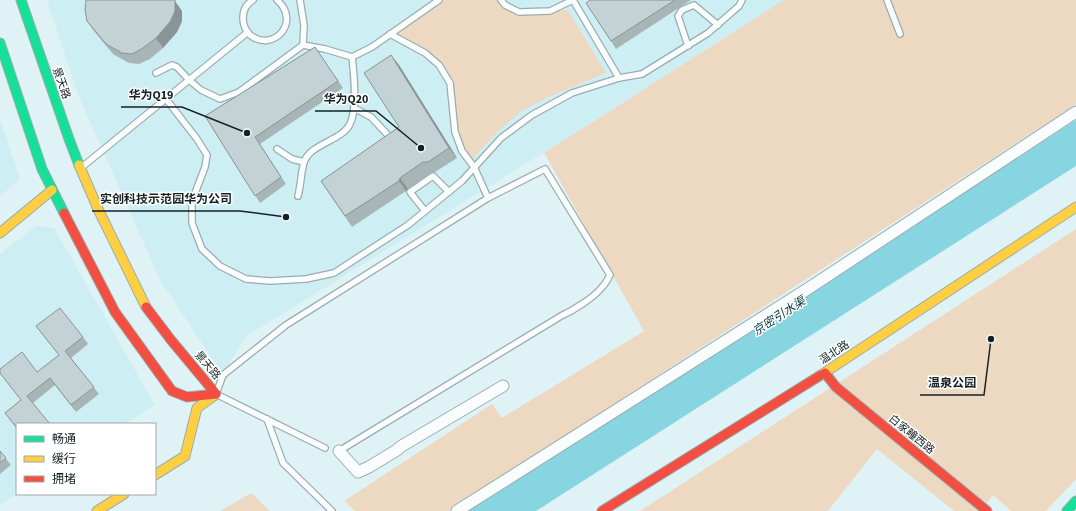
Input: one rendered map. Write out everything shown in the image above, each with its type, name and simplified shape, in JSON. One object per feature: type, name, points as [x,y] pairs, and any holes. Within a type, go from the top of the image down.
[{"type":"street","name":"景天路","points":[[21,0],[69,139],[81,169],[98,208],[145,305],[171,340],[216,394]]},
{"type":"street","name":"景天路","points":[[0,43],[42,169],[115,312],[172,391],[187,397],[216,394]]},
{"type":"street","points":[[457,511],[810,288],[1076,112]]},
{"type":"street","points":[[0,233],[52,190]]},
{"type":"street","name":"温北路","points":[[602,511],[825,373],[1076,207]]},
{"type":"street","name":"白家疃西路","points":[[825,373],[836,387],[987,511]]},
{"type":"street","points":[[339,451],[358,472],[369,467],[397,450],[400,446],[503,386]]},
{"type":"street","points":[[156,474],[185,456],[197,408],[216,394]]},
{"type":"street","points":[[97,511],[122,495]]},
{"type":"street","points":[[1067,511],[1076,501]]},
{"type":"lane","points":[[248,1],[243,13],[244,27],[254,37],[260,40],[268,40],[275,38],[281,33],[287,20],[286,12],[278,0]]},
{"type":"lane","points":[[300,0],[304,24],[303,45]]},
{"type":"lane","points":[[156,73],[172,65],[177,67],[201,90],[220,99],[240,92],[303,45],[325,49],[352,58],[372,47],[439,0]]},
{"type":"lane","points":[[501,0],[505,5],[520,12],[550,11],[573,0],[619,78]]},
{"type":"lane","points":[[166,99],[197,139],[206,155],[205,167],[192,202],[192,223],[202,249],[220,266],[246,279],[270,281],[306,279],[334,273],[408,225],[462,182],[501,138],[532,115],[572,93],[619,78],[642,74],[708,33],[739,6],[742,0]]},
{"type":"lane","points":[[887,0],[900,34]]},
{"type":"lane","points":[[688,46],[678,16],[682,10],[694,5],[718,24]]},
{"type":"lane","points":[[81,169],[248,32]]},
{"type":"lane","points":[[390,34],[425,52],[439,64],[450,83],[455,132],[462,151],[474,167],[488,198]]},
{"type":"lane","points":[[298,196],[304,162],[311,152],[340,135],[350,124],[354,108],[354,76],[352,58]]},
{"type":"lane","points":[[354,108],[371,117],[387,134]]},
{"type":"lane","points":[[277,149],[292,159],[304,162]]},
{"type":"lane","points":[[325,448],[216,394],[222,375],[286,325],[488,198],[545,169],[610,275],[603,286],[593,296],[570,312],[561,316],[339,451]]},
{"type":"lane","points":[[425,211],[410,192],[433,176],[449,192]]},
{"type":"lane","points":[[267,419],[283,463],[332,511]]},
{"type":"shaded area","points":[[47,0],[785,0],[553,147],[245,337],[223,375],[160,280],[79,97]]},
{"type":"shaded area","points":[[439,0],[501,0],[520,12],[568,10],[606,73],[551,96],[523,110],[500,129],[470,162],[455,132],[450,83],[439,65],[390,34]]},
{"type":"shaded area","points":[[784,0],[1076,0],[1076,104],[449,511],[355,511],[344,501],[492,404],[502,418],[644,331],[544,153]]},
{"type":"shaded area","points":[[0,119],[20,179],[0,196]]},
{"type":"shaded area","points":[[36,226],[54,228],[155,405],[127,423],[16,423],[16,495],[0,505],[0,254]]},
{"type":"shaded area","points":[[1076,229],[1076,479],[1046,511],[1011,511],[993,495],[981,511],[954,511],[877,449],[828,511],[640,511]]},
{"type":"shaded area","points":[[251,493],[270,511],[220,511]]},
{"type":"water","name":"京密引水渠","points":[[1076,120],[1076,166],[536,511],[462,511]]},
{"type":"building","points":[[86,0],[175,0],[175,11],[170,22],[156,38],[132,54],[122,53],[106,44],[87,21],[85,10]]},
{"type":"building","points":[[590,0],[675,0],[611,41],[586,3]]},
{"type":"building","points":[[315,47],[338,81],[255,137],[281,177],[255,196],[205,116]]},
{"type":"building","points":[[391,55],[449,148],[428,162],[423,162],[400,178],[399,181],[345,216],[321,181],[399,127],[364,73]]},
{"type":"building","points":[[60,308],[83,337],[65,351],[94,387],[71,405],[50,378],[27,396],[49,423],[16,423],[16,427],[5,413],[21,400],[0,373],[0,369],[22,352],[37,372],[59,355],[36,326]]},
{"type":"building","points":[[0,451],[6,458],[0,463]]},
{"type":"traffic: fast","points":[[21,0],[79,165]]},
{"type":"traffic: fast","points":[[0,43],[42,169],[64,213]]},
{"type":"traffic: fast","points":[[1067,511],[1076,501]]},
{"type":"traffic: slow","points":[[79,165],[98,209],[146,307]]},
{"type":"traffic: slow","points":[[0,233],[52,190]]},
{"type":"traffic: slow","points":[[821,375],[1076,207]]},
{"type":"traffic: slow","points":[[156,474],[185,456],[197,408],[215,395]]},
{"type":"traffic: slow","points":[[97,511],[122,495]]},
{"type":"traffic: jam","points":[[64,213],[115,312],[172,391],[187,397],[216,394]]},
{"type":"traffic: jam","points":[[146,307],[171,340],[216,394]]},
{"type":"traffic: jam","points":[[825,373],[836,387],[987,511]]},
{"type":"traffic: jam","points":[[602,511],[821,375]]},
{"type":"place","name":"华为Q19","points":[[247,133]]},
{"type":"place","name":"华为Q20","points":[[421,148]]},
{"type":"place","name":"实创科技示范园华为公司","points":[[286,217]]},
{"type":"place","name":"温泉公园","points":[[991,339]]}]
